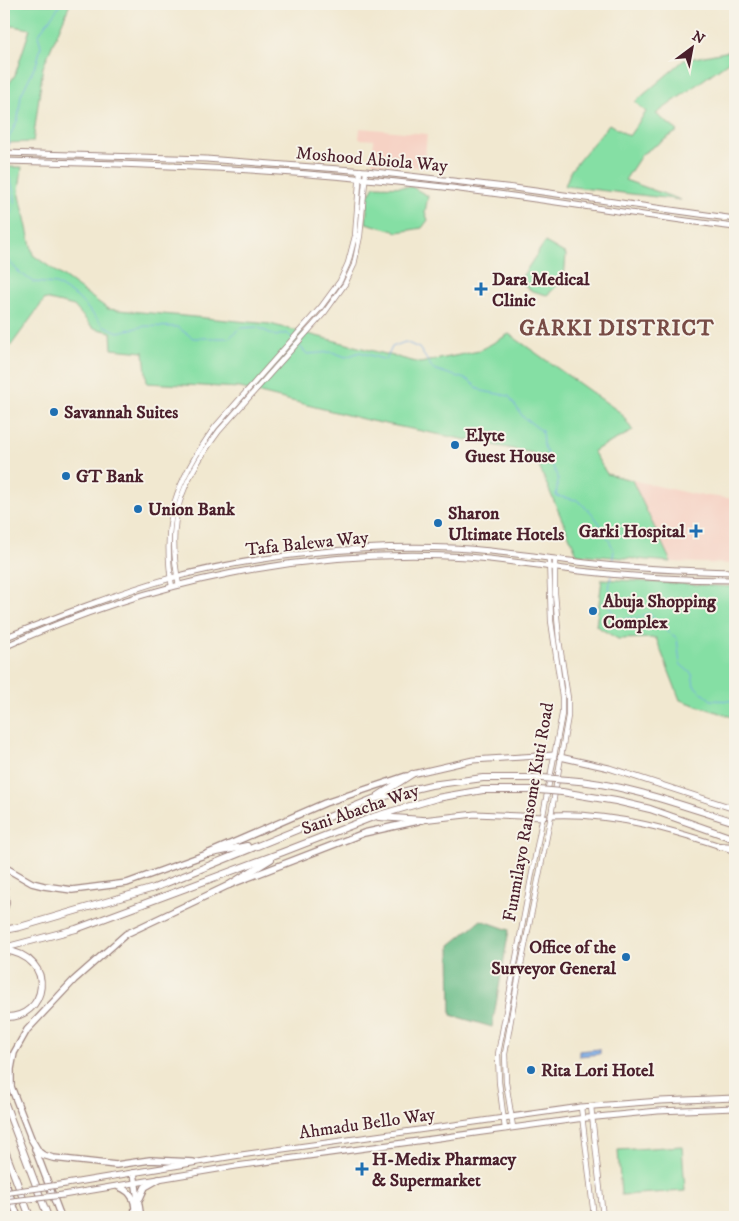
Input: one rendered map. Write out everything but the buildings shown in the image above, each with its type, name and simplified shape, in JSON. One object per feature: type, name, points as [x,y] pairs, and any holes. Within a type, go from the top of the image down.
[{"type":"highway","points":[[373,799],[412,774]]},
{"type":"highway","points":[[4,867],[32,883],[72,890],[127,883],[207,854],[325,803],[412,774]]},
{"type":"highway","name":"Sani Abacha Way","points":[[4,930],[154,888],[373,799],[431,785],[483,778],[542,778],[594,782],[619,787],[735,822]]},
{"type":"highway","name":"Sani Abacha Way","points":[[4,949],[76,928],[283,852],[372,817],[437,798],[483,790],[539,790],[607,799],[650,809],[735,839]]},
{"type":"highway","points":[[372,817],[422,820]]},
{"type":"highway","points":[[10,1086],[14,1053],[27,1030],[74,980],[126,934],[229,885],[364,833],[422,820]]},
{"type":"highway","points":[[207,854],[260,844]]},
{"type":"highway","points":[[719,846],[735,847]]},
{"type":"highway","points":[[229,885],[283,852]]},
{"type":"highway","points":[[4,886],[6,894],[4,909]]},
{"type":"highway","points":[[4,949],[21,954],[30,960],[35,966],[40,979],[39,993],[31,1008],[16,1016],[4,1017]]},
{"type":"highway","points":[[4,1071],[61,1217]]},
{"type":"highway","points":[[4,1101],[48,1217]]},
{"type":"highway","points":[[30,1137],[39,1152],[53,1158],[116,1165],[150,1160],[192,1162]]},
{"type":"highway","points":[[4,1148],[30,1217]]},
{"type":"highway","points":[[134,1173],[140,1217]]},
{"type":"highway","points":[[4,1179],[18,1217]]},
{"type":"highway","points":[[139,1203],[145,1187],[159,1179]]},
{"type":"highway","points":[[120,1187],[127,1190],[132,1196],[134,1217]]},
{"type":"main road","name":"Moshood Abiola Way","points":[[4,154],[206,159],[363,170],[514,188],[735,219]]},
{"type":"main road","name":"Moshood Abiola Way","points":[[4,161],[208,167],[362,178],[427,185],[735,227]]},
{"type":"main road","name":"Tafa Balewa Way","points":[[4,638],[110,597],[171,578],[263,560],[349,550],[454,548],[598,564],[735,572]]},
{"type":"main road","name":"Tafa Balewa Way","points":[[4,647],[76,617],[172,586],[250,570],[323,560],[382,556],[468,557],[624,575],[735,580]]},
{"type":"main road","name":"Sani Abacha Way","points":[[412,774],[473,760],[554,755]]},
{"type":"main road","points":[[560,757],[609,768],[735,809]]},
{"type":"main road","name":"Sani Abacha Way","points":[[422,820],[475,814],[544,817]]},
{"type":"main road","points":[[550,815],[582,815],[620,820],[660,829],[735,851]]},
{"type":"main road","name":"Ahmadu Bello Way","points":[[4,1193],[192,1162],[581,1107],[690,1099],[735,1098]]},
{"type":"main road","name":"Ahmadu Bello Way","points":[[4,1202],[120,1187],[159,1179],[316,1155],[513,1127],[668,1110],[735,1108]]},
{"type":"street","points":[[172,586],[168,535],[171,516],[182,479],[200,447],[215,427],[307,323],[340,281],[348,263],[354,236],[363,170]]},
{"type":"street","points":[[179,585],[174,557],[174,527],[187,481],[204,450],[219,431],[312,327],[345,284],[354,265],[360,236],[362,178]]},
{"type":"street","name":"Funmilayo Ransome Kuti Road","points":[[505,1129],[499,1082],[499,1046],[544,817],[562,714],[562,698],[551,621],[549,558]]},
{"type":"street","name":"Funmilayo Ransome Kuti Road","points":[[513,1127],[504,1054],[568,716],[568,698],[559,640],[555,593],[555,558]]},
{"type":"street","points":[[592,1106],[603,1217]]},
{"type":"street","points":[[581,1107],[594,1217]]},
{"type":"shaded area","points":[[360,128],[427,134],[424,168],[372,162],[374,140],[359,139]]},
{"type":"shaded area","name":"Garki Hospital","points":[[632,480],[692,494],[735,499],[735,564],[671,562]]},
{"type":"green space","points":[[11,4],[70,4],[43,67],[33,142],[4,143],[4,91],[15,75],[30,29],[7,25]]},
{"type":"green space","points":[[735,50],[735,57],[656,114],[678,131],[642,154],[625,180],[681,200],[565,186],[571,170],[609,124],[629,136],[646,112],[635,102],[684,60]]},
{"type":"green space","points":[[4,167],[22,167],[19,191],[33,255],[108,309],[270,324],[420,363],[479,351],[509,334],[621,413],[633,431],[593,451],[607,474],[632,480],[671,562],[577,554],[533,453],[371,421],[240,388],[147,383],[144,352],[112,349],[111,332],[93,328],[74,306],[45,299],[4,355]]},
{"type":"green space","points":[[374,186],[412,187],[428,196],[425,212],[428,220],[422,228],[398,232],[366,223],[368,196]]},
{"type":"green space","points":[[545,242],[566,254],[564,280],[547,295],[532,291],[519,281]]},
{"type":"green space","points":[[602,579],[735,587],[735,718],[680,700],[656,638],[618,639],[596,626]]},
{"type":"green space","points":[[481,920],[509,930],[492,1027],[451,1015],[450,945]]},
{"type":"green space","points":[[682,1146],[685,1191],[621,1195],[618,1150]]},
{"type":"water","points":[[600,1049],[600,1054],[579,1056],[579,1051]]},
{"type":"waterway","points":[[8,151],[9,138],[18,119],[21,95],[37,62],[41,46],[38,35],[61,4]]},
{"type":"waterway","points":[[4,218],[11,213],[15,200],[7,163]]},
{"type":"waterway","points":[[4,256],[19,272],[33,282],[56,284],[77,297],[103,325],[118,332],[145,326],[177,327],[193,338],[229,338],[240,328],[257,327],[276,336],[287,333],[292,338]]},
{"type":"waterway","points":[[298,344],[307,354],[332,352],[346,357],[360,352],[386,360],[392,347],[405,342],[419,348],[433,369],[468,380],[482,391],[509,396],[523,417],[542,431],[543,444],[558,478],[556,496],[577,500],[591,512],[603,528],[614,550],[612,564]]},
{"type":"waterway","points":[[611,575],[608,598],[614,619],[637,618],[649,613],[661,627],[677,638],[680,664],[692,674],[694,686],[711,700],[735,701]]},
{"type":"place","name":"Dara Medical Clinic","points":[[481,289]]},
{"type":"place","name":"Savannah Suites","points":[[54,412]]},
{"type":"place","name":"Elyte Guest House","points":[[455,445]]},
{"type":"place","name":"GT Bank","points":[[66,476]]},
{"type":"place","name":"Union Bank","points":[[138,509]]},
{"type":"place","name":"Sharon Ultimate Hotels","points":[[438,523]]},
{"type":"place","name":"Garki Hospital","points":[[696,531]]},
{"type":"place","name":"Abuja Shopping Complex","points":[[593,611]]},
{"type":"place","name":"Office of the Surveyor General","points":[[626,957]]},
{"type":"place","name":"Rita Lori Hotel","points":[[531,1070]]},
{"type":"place","name":"H-Medix Pharmacy & Supermarket","points":[[362,1169]]},
{"type":"district","name":"GARKI DISTRICT","points":[[617,327]]}]
